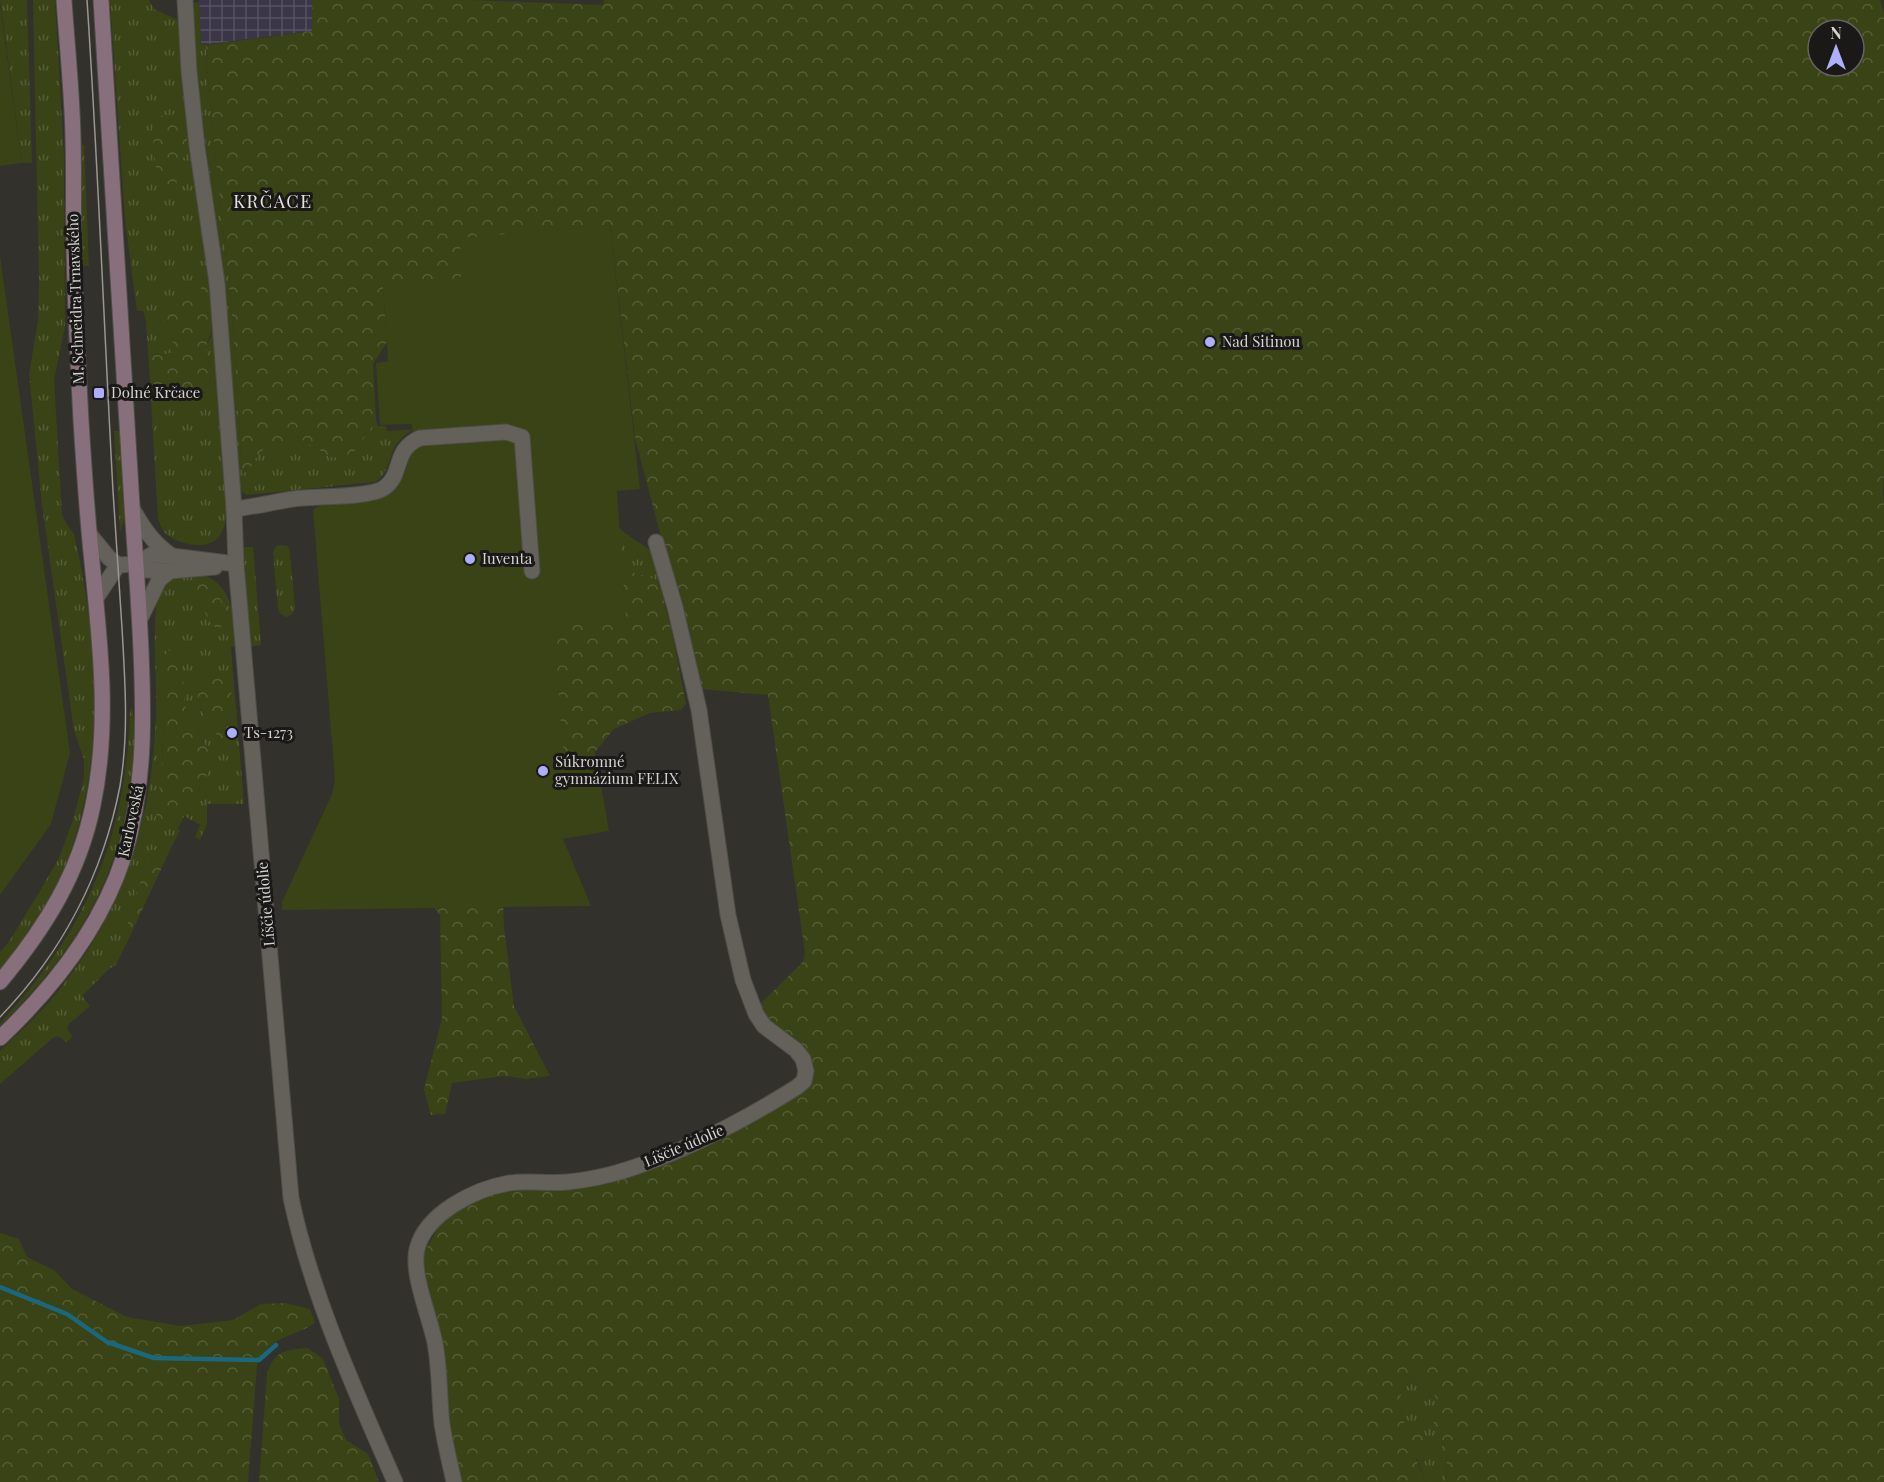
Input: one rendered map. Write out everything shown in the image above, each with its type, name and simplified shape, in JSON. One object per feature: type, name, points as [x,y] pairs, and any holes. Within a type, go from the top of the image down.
[{"type":"main road","name":"M. Schneidra Trnavského","points":[[64,0],[73,136],[75,311],[96,598]]},
{"type":"main road","points":[[101,0],[136,564]]},
{"type":"main road","name":"Karloveská","points":[[0,1038],[45,993],[78,950],[109,895],[124,856],[135,813],[142,754],[143,682],[136,564]]},
{"type":"main road","points":[[0,982],[29,947],[54,909],[74,867],[88,828],[99,774],[102,720],[102,667],[96,598]]},
{"type":"street","name":"Líščie údolie","points":[[185,0],[189,71],[197,146],[217,283],[236,564],[291,1198],[296,1222],[332,1334],[396,1482]]},
{"type":"street","points":[[234,508],[255,507],[294,499],[370,493],[383,489],[391,481],[405,447],[411,441],[420,438],[506,432],[522,437],[531,571]]},
{"type":"street","points":[[133,510],[146,532],[171,563]]},
{"type":"street","points":[[90,535],[109,558],[118,565],[136,564],[146,570],[171,563],[236,564]]},
{"type":"street","name":"Líščie údolie","points":[[454,1482],[442,1424],[435,1344],[417,1262],[420,1240],[428,1228],[454,1204],[486,1189],[511,1183],[584,1180],[640,1165],[735,1124],[804,1081],[806,1071],[802,1059],[796,1050],[764,1026],[756,1014],[743,980],[728,915],[699,710],[675,607],[656,542]]},
{"type":"street","points":[[140,619],[159,580],[171,563]]},
{"type":"street","points":[[96,598],[118,565]]},
{"type":"shaded area","points":[[199,0],[312,0],[312,31],[201,45]]},
{"type":"green space","points":[[0,0],[27,0],[32,163],[22,163]]},
{"type":"green space","points":[[33,0],[55,0],[64,158],[65,326],[54,380],[62,515],[74,534],[83,580],[94,676],[94,724],[89,772],[80,818],[66,864],[41,915],[0,969],[0,952],[10,940],[59,858],[72,823],[84,778],[84,759],[74,731],[42,505],[29,374],[38,321],[39,283]]},
{"type":"green space","points":[[110,0],[149,0],[154,9],[178,20],[209,268],[202,276],[202,288],[198,297],[191,302],[180,296],[172,328],[173,353],[157,355],[148,351],[143,311],[137,311],[125,220]]},
{"type":"green space","points":[[312,0],[470,0],[603,5],[604,0],[1880,0],[1884,14],[1884,1482],[1446,1482],[1446,1453],[1441,1440],[1432,1428],[1439,1404],[1426,1379],[1412,1376],[1399,1399],[1406,1431],[1420,1431],[1427,1442],[1416,1459],[1426,1482],[462,1482],[450,1429],[443,1360],[421,1258],[439,1226],[461,1207],[502,1190],[569,1189],[626,1178],[739,1130],[806,1089],[812,1070],[767,1023],[760,1004],[803,962],[805,953],[768,695],[701,689],[635,438],[610,225],[464,400],[383,284],[387,342],[373,364],[376,421],[350,458],[330,457],[296,436],[290,440],[285,453],[266,447],[255,458],[249,472],[242,473],[233,326],[206,45],[312,31]]},
{"type":"green space","points":[[199,2],[201,45],[206,45],[233,326],[242,473],[249,471],[264,449],[296,436],[330,457],[362,440],[376,421],[378,426],[386,426],[387,431],[413,430],[397,443],[386,471],[375,482],[247,495],[239,490],[217,233],[196,67],[193,3]]},
{"type":"green space","points":[[0,6],[22,163],[0,166]]},
{"type":"green space","points":[[179,114],[187,121],[187,147],[175,190],[165,197],[158,189],[152,129],[159,116]]},
{"type":"green space","points":[[82,145],[84,145],[89,266],[82,266]]},
{"type":"green space","name":"Iuventa","points":[[610,225],[640,489],[617,491],[626,619],[553,625],[564,760],[596,756],[609,831],[563,839],[591,906],[282,910],[282,902],[332,794],[335,780],[313,510],[325,505],[373,501],[390,494],[397,488],[402,478],[413,448],[412,424],[380,425],[376,363],[388,361],[383,284],[461,278],[460,238]]},
{"type":"green space","points":[[0,256],[70,753],[51,824],[0,895]]},
{"type":"green space","points":[[204,268],[209,268],[212,299],[212,329],[205,348],[210,370],[211,391],[191,392],[174,384],[160,387],[150,383],[148,351],[157,355],[173,353],[172,329],[165,328],[164,306],[169,296],[180,296],[191,301],[195,298],[202,286]]},
{"type":"green space","points":[[213,310],[227,511],[224,528],[220,535],[209,544],[195,545],[169,536],[158,519],[150,383],[160,387],[174,384],[191,392],[211,391],[210,370],[205,348],[211,337]]},
{"type":"green space","points":[[114,431],[120,431],[125,517],[120,532]]},
{"type":"green space","points":[[614,523],[653,552],[667,599],[665,605],[658,580],[610,574]]},
{"type":"green space","points":[[276,546],[288,546],[290,552],[295,609],[287,617],[280,614],[278,609],[273,552]]},
{"type":"green space","points":[[243,547],[253,547],[261,645],[251,646]]},
{"type":"green space","points":[[615,573],[635,573],[658,580],[672,632],[686,704],[681,710],[650,713],[614,729],[595,752],[594,782],[558,761],[545,620]]},
{"type":"green space","points":[[200,574],[220,585],[233,613],[236,646],[231,647],[244,804],[207,804],[207,824],[200,840],[195,837],[200,825],[184,816],[170,850],[150,851],[127,926],[130,936],[116,965],[82,996],[90,1006],[69,1024],[67,1029],[72,1038],[66,1042],[58,1036],[54,1037],[0,1084],[0,1051],[49,1002],[85,954],[104,923],[132,857],[149,788],[153,752],[156,714],[157,600],[169,582],[178,577]],"holes":[[[164,656],[188,714],[212,757],[205,782],[181,815],[162,765]],[[232,706],[225,729],[223,743],[200,709]]]},
{"type":"green space","points":[[197,580],[215,593],[224,605],[228,619],[227,626],[216,628],[186,588],[186,581]]},
{"type":"green space","points":[[174,646],[181,651],[185,705],[188,714],[212,757],[205,782],[181,815],[161,830],[155,825],[162,765],[164,656]]},
{"type":"green space","points":[[207,671],[217,674],[231,685],[232,706],[225,729],[224,744],[203,713],[197,696],[198,677]]},
{"type":"green space","points":[[130,708],[132,708],[134,718],[135,737],[130,786],[124,822],[102,888],[69,945],[48,973],[0,1026],[0,1023],[57,952],[79,916],[96,879],[110,840],[121,798]]},
{"type":"green space","points":[[150,850],[170,850],[130,936],[127,926]]},
{"type":"green space","points":[[424,896],[503,900],[504,928],[514,1006],[550,1076],[527,1079],[504,1076],[452,1083],[445,1114],[431,1115],[424,1090],[442,1018],[440,915]]},
{"type":"green space","points":[[0,1233],[19,1239],[27,1257],[54,1270],[72,1289],[127,1317],[181,1326],[233,1320],[261,1304],[285,1303],[310,1309],[315,1323],[275,1343],[257,1365],[248,1482],[0,1482]]},
{"type":"green space","points":[[308,1348],[323,1359],[339,1399],[339,1424],[346,1440],[368,1454],[379,1482],[259,1482],[267,1374],[277,1356],[293,1349]]},
{"type":"green space","points":[[1412,1376],[1426,1379],[1439,1404],[1432,1428],[1441,1440],[1446,1453],[1446,1482],[1426,1482],[1406,1431],[1399,1399]]},
{"type":"waterway","points":[[0,1287],[67,1314],[107,1342],[154,1358],[259,1360],[276,1345]]},
{"type":"tram line","points":[[0,1017],[43,966],[61,939],[91,881],[113,819],[125,747],[126,707],[87,0]]},
{"type":"place","name":"Nad Sitinou","points":[[1210,342]]},
{"type":"place","name":"Dolné Krčace","points":[[99,393]]},
{"type":"place","name":"Iuventa","points":[[470,559]]},
{"type":"place","name":"Ts-1273","points":[[232,733]]},
{"type":"place","name":"Súkromné gymnázium FELIX","points":[[543,771]]},
{"type":"district","name":"KRČACE","points":[[273,202]]}]
